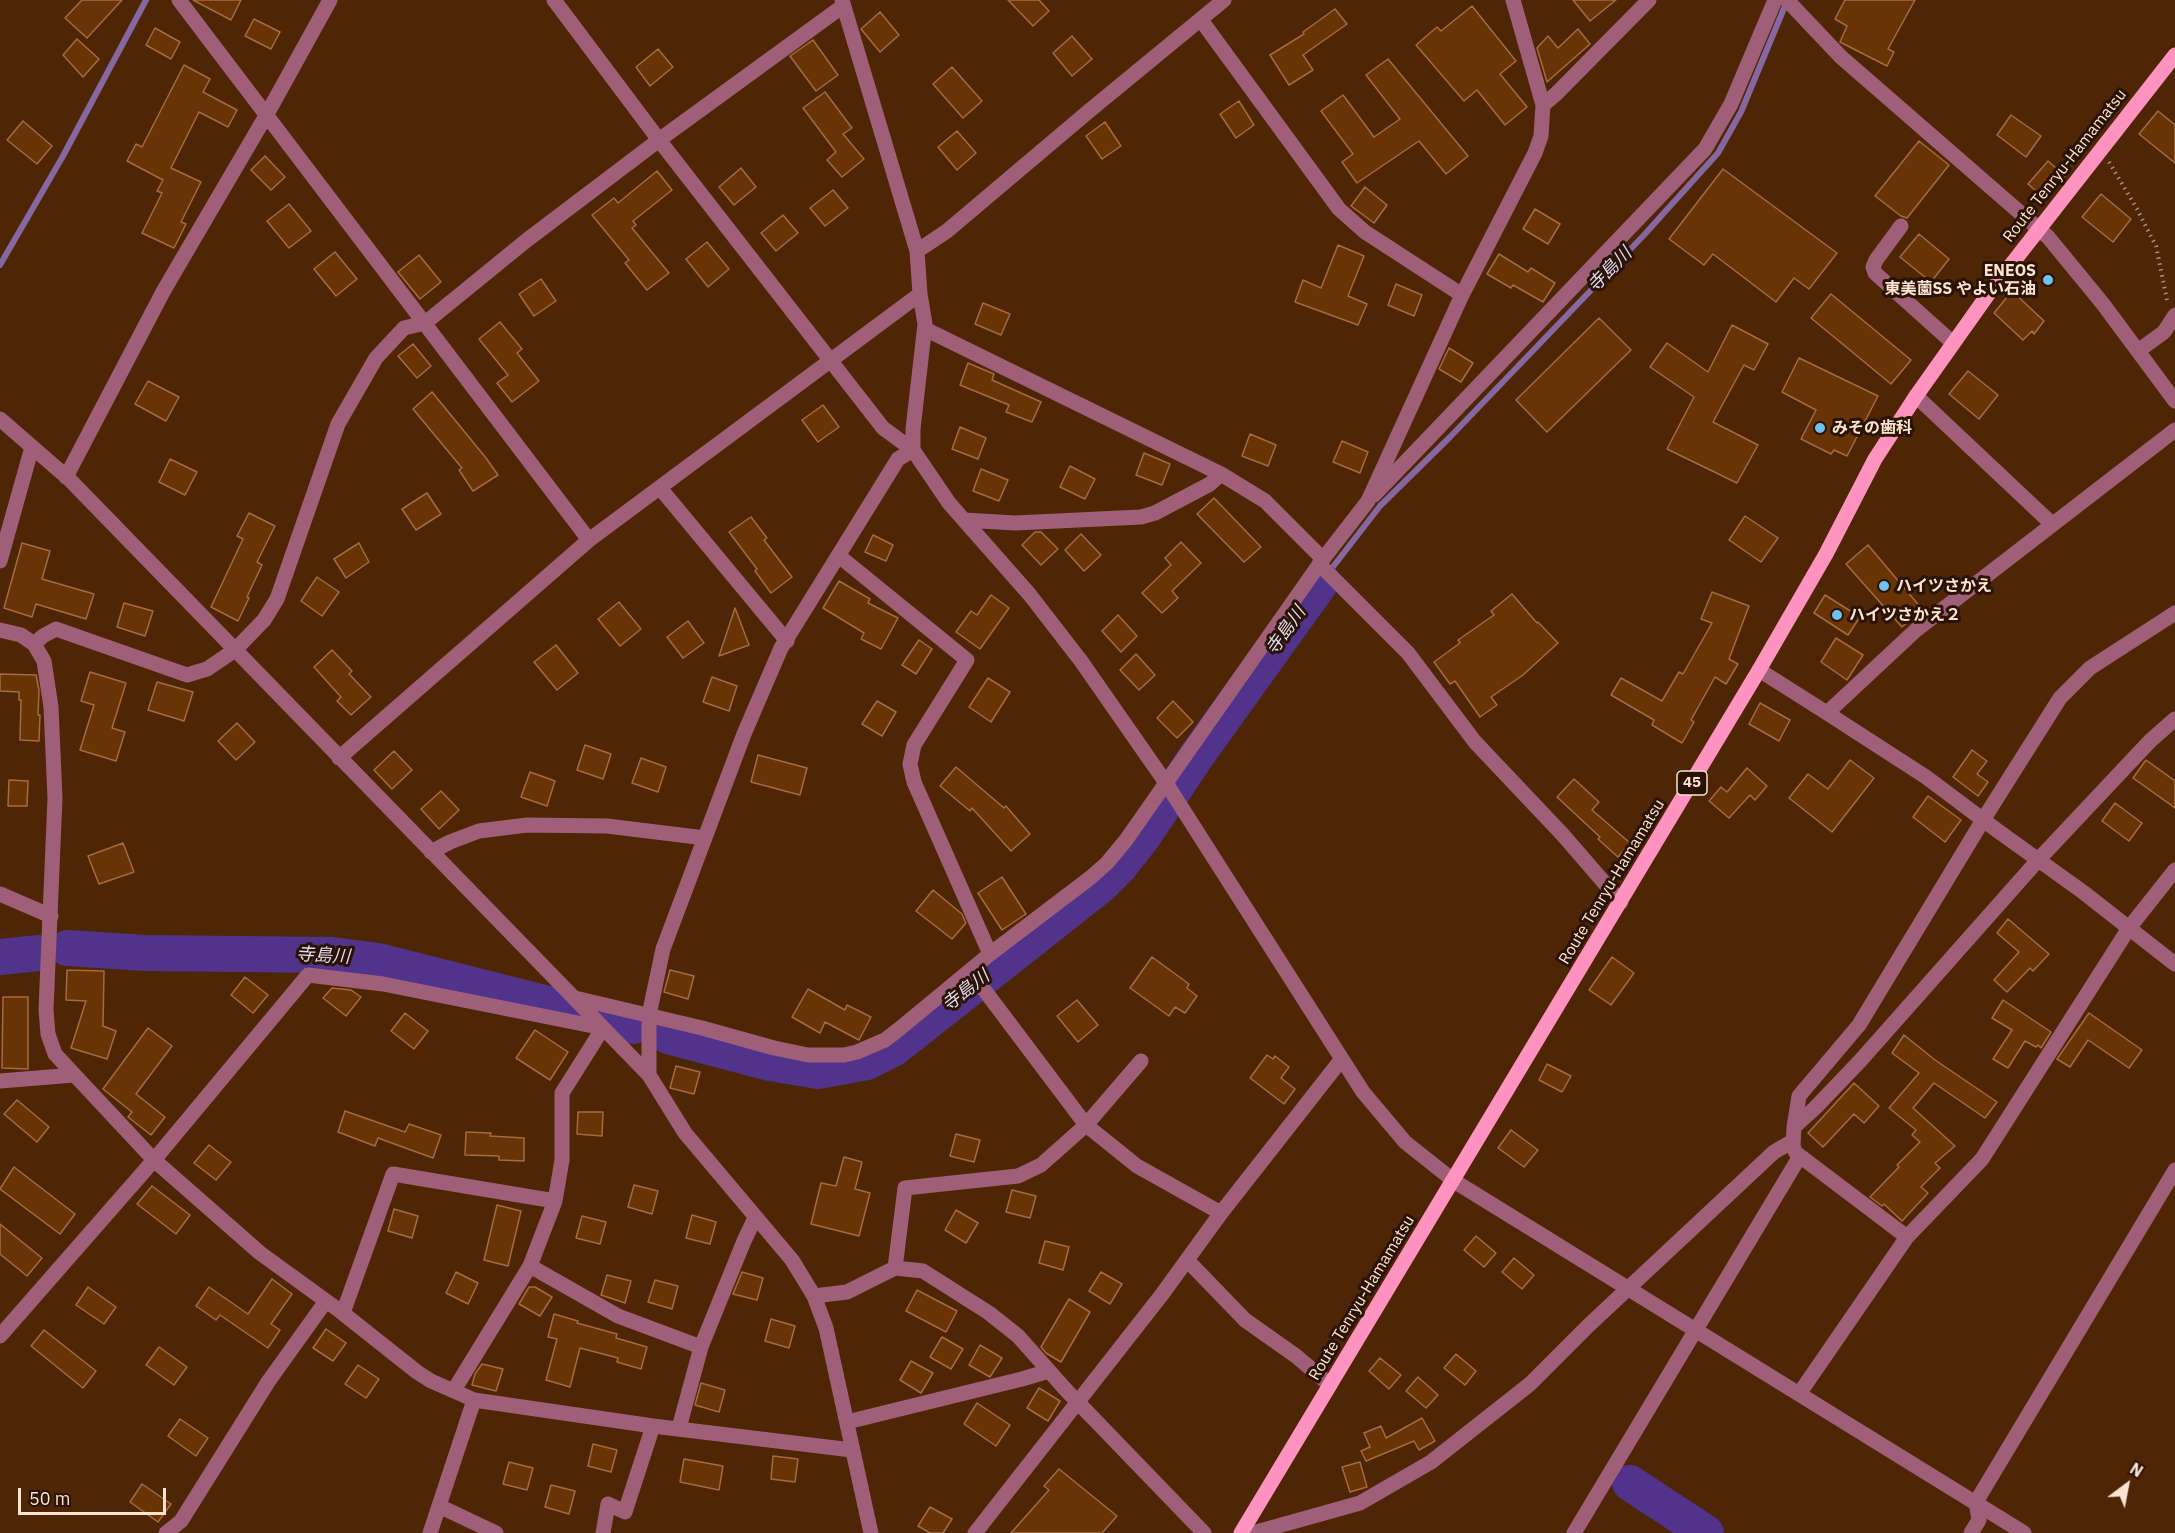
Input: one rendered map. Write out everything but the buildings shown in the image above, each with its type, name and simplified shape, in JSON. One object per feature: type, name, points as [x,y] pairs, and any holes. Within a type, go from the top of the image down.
[{"type":"main road","name":"Route Tenryu-Hamamatsu","points":[[1241,1533],[1760,670],[1826,554],[1875,459],[1953,343],[2039,228],[2175,55]]},
{"type":"street","points":[[179,0],[589,540]]},
{"type":"street","points":[[66,477],[164,290],[267,114],[330,0]]},
{"type":"street","points":[[554,0],[883,428],[913,450],[964,520],[1030,595],[1082,661],[1169,789],[1341,1060],[1363,1092],[1405,1142],[1454,1181],[2024,1533]]},
{"type":"street","points":[[917,252],[948,231],[1224,0]]},
{"type":"street","points":[[574,998],[774,1048],[808,1055],[844,1055],[885,1040],[975,978],[990,954],[1096,873],[1169,789],[1325,567],[1368,501],[1462,296],[1535,153],[1541,136],[1543,105],[1513,0]]},
{"type":"street","points":[[1543,105],[1649,0]]},
{"type":"street","points":[[1368,501],[1705,149],[1784,1],[1840,57],[2039,228],[2073,267],[2175,401]]},
{"type":"street","points":[[34,644],[56,629],[187,675],[207,669],[235,650],[264,620],[277,598],[338,423],[376,358],[404,327],[425,323],[519,247],[842,3],[917,252],[925,329],[914,419],[913,450]]},
{"type":"street","points":[[1201,20],[1339,210],[1365,232],[1462,296]]},
{"type":"street","points":[[1901,226],[1876,260],[1873,267],[1875,273],[1953,343]]},
{"type":"street","points":[[339,758],[589,540],[920,294]]},
{"type":"street","points":[[2138,351],[2164,332],[2173,318]]},
{"type":"street","points":[[925,329],[1221,474],[1265,501],[1408,653],[1475,742],[1563,835],[1621,902]]},
{"type":"street","points":[[1916,396],[2052,524]]},
{"type":"street","points":[[0,419],[66,477],[650,1075],[685,1133],[792,1260],[814,1296],[826,1328],[872,1533]]},
{"type":"street","points":[[1827,713],[1916,630],[2175,430]]},
{"type":"street","points":[[0,561],[32,447]]},
{"type":"street","points":[[650,1075],[649,1015],[663,948],[744,734],[781,648],[898,459],[913,450]]},
{"type":"street","points":[[964,520],[1015,522],[1141,517],[1210,484],[1221,474]]},
{"type":"street","points":[[660,488],[787,641]]},
{"type":"street","points":[[839,556],[967,660],[914,745],[910,764],[914,782],[990,954]]},
{"type":"street","points":[[1907,1237],[1794,1151],[1799,1096],[1859,1025],[2055,704],[2082,674],[2175,614]]},
{"type":"street","points":[[0,630],[21,635],[34,644],[44,661],[51,707],[55,798],[46,1010],[48,1034],[55,1054],[154,1160],[260,1253],[343,1313],[417,1372],[431,1381],[474,1400],[653,1426],[852,1450]]},
{"type":"street","points":[[1760,670],[1926,777],[2039,859],[2175,964]]},
{"type":"street","points":[[1253,1533],[1360,1503],[1431,1462],[1530,1384],[1589,1325],[1794,1134],[2039,859],[2150,741],[2175,719]]},
{"type":"street","points":[[432,852],[479,831],[527,825],[607,826],[705,838]]},
{"type":"street","points":[[1799,1394],[1907,1237],[1982,1159],[2129,927],[2175,870]]},
{"type":"street","points":[[0,894],[51,916]]},
{"type":"street","points":[[0,1336],[154,1160],[308,975],[383,984],[603,1028]]},
{"type":"street","points":[[975,978],[1086,1125],[1137,1166],[1221,1213]]},
{"type":"street","points":[[454,1390],[530,1266],[555,1201],[562,1161],[562,1093],[603,1028]]},
{"type":"street","points":[[975,1533],[1341,1060]]},
{"type":"street","points":[[895,1268],[905,1188],[1018,1176],[1041,1164],[1086,1125],[1141,1061]]},
{"type":"street","points":[[0,1082],[74,1075]]},
{"type":"street","points":[[1574,1533],[1800,1156]]},
{"type":"street","points":[[1971,1533],[1979,1520],[1976,1502],[2175,1170]]},
{"type":"street","points":[[343,1313],[393,1174],[555,1201]]},
{"type":"street","points":[[680,1428],[701,1347],[755,1218]]},
{"type":"street","points":[[1187,1260],[1245,1320],[1296,1356],[1330,1385]]},
{"type":"street","points":[[530,1266],[618,1316],[701,1347]]},
{"type":"street","points":[[814,1296],[847,1292],[895,1268],[923,1271],[989,1312],[1018,1336],[1204,1533]]},
{"type":"street","points":[[166,1533],[181,1521],[268,1383],[326,1301]]},
{"type":"street","points":[[847,1422],[1049,1371]]},
{"type":"street","points":[[430,1533],[474,1400]]},
{"type":"street","points":[[603,1533],[608,1504],[625,1512],[653,1426]]},
{"type":"street","points":[[439,1506],[496,1533]]},
{"type":"path","points":[[2101,149],[2156,246],[2173,318]]},
{"type":"waterway","points":[[0,265],[63,156],[146,0]]},
{"type":"waterway","name":"寺島川","points":[[1322,581],[1380,506],[1450,437],[1644,235],[1718,153],[1741,112],[1787,1]]},
{"type":"waterway","name":"寺島川","points":[[668,1036],[770,1063],[818,1071],[867,1062],[893,1049],[1101,885],[1120,866],[1322,581]]},
{"type":"waterway","name":"寺島川","points":[[67,948],[145,953],[332,955],[378,961],[572,1010]]},
{"type":"waterway","name":"寺島川","points":[[0,957],[39,953]]},
{"type":"waterway","name":"寺島川","points":[[607,1020],[633,1026]]},
{"type":"waterway","points":[[1630,1483],[1706,1533]]},
{"type":"place","name":"ENEOS 東美薗SS やよい石油","points":[[2048,280]]},
{"type":"place","name":"みその歯科","points":[[1820,428]]},
{"type":"place","name":"ハイツさかえ","points":[[1884,586]]},
{"type":"place","name":"ハイツさかえ２","points":[[1837,615]]}]
